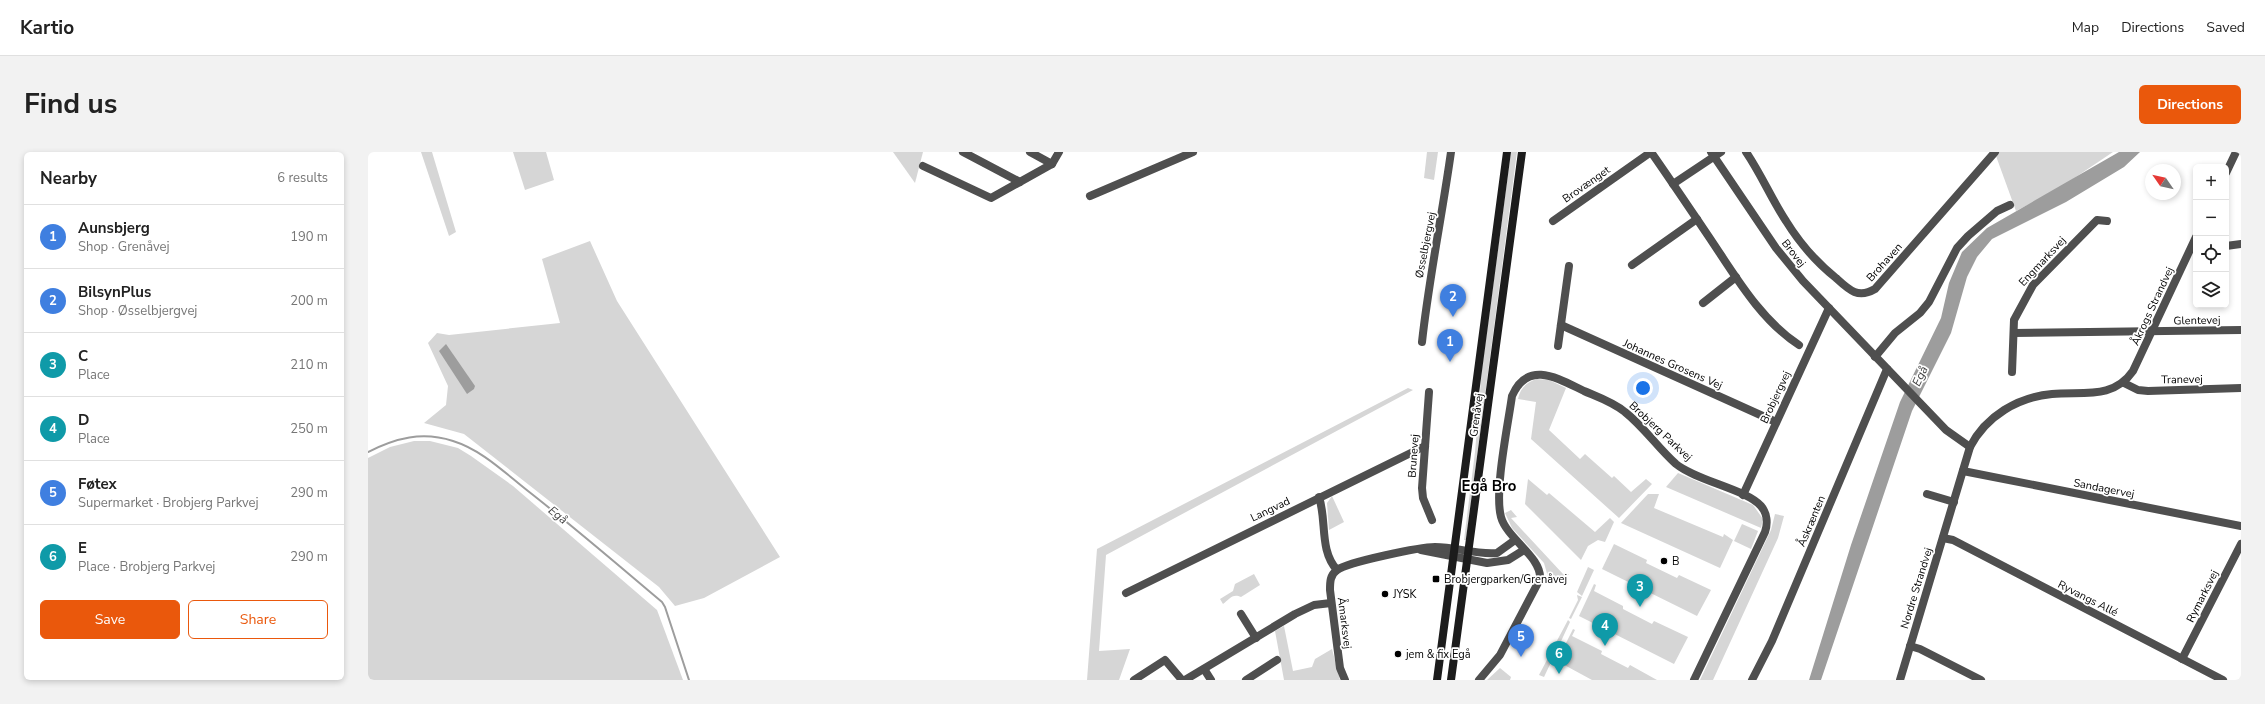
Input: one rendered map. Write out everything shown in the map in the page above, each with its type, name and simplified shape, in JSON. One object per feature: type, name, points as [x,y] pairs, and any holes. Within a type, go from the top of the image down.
[{"type":"main road","name":"Grenåvej","points":[[1437,680],[1507,152]]},
{"type":"main road","name":"Grenåvej","points":[[1451,680],[1522,152]]},
{"type":"street","points":[[963,152],[1020,182]]},
{"type":"street","points":[[1030,152],[1052,164]]},
{"type":"street","points":[[920,174],[924,163],[991,198],[1052,164],[1059,152]]},
{"type":"street","points":[[1090,196],[1193,152]]},
{"type":"street","name":"Øsselbjergvej","points":[[1422,342],[1427,292],[1443,207],[1451,152]]},
{"type":"street","name":"Brovænget","points":[[1553,221],[1651,152],[1736,277],[1776,326],[1799,345]]},
{"type":"street","name":"Brohaven","points":[[1746,152],[1758,170],[1786,221],[1813,257],[1847,288],[1856,293],[1867,294],[1875,289],[1995,152]]},
{"type":"street","points":[[2229,167],[2236,152]]},
{"type":"street","points":[[1673,184],[1715,154]]},
{"type":"street","name":"Brovej","points":[[1715,154],[1781,255],[1875,357],[1946,430],[1970,447]]},
{"type":"street","points":[[1875,357],[1896,333],[1920,313],[1929,302],[1957,248],[1968,236],[1997,211],[2010,205]]},
{"type":"street","points":[[1632,265],[1697,219]]},
{"type":"street","name":"Engmarksvej","points":[[2012,372],[2014,320],[2033,285],[2097,220],[2107,221]]},
{"type":"street","points":[[2229,246],[2241,244]]},
{"type":"street","name":"Åkrogs Strandvej","points":[[2124,383],[2133,371],[2193,246]]},
{"type":"street","points":[[1558,346],[1569,266]]},
{"type":"street","points":[[1702,303],[1736,277]]},
{"type":"street","name":"Brobjergvej","points":[[1742,495],[1829,308]]},
{"type":"street","name":"Johannes Grosens Vej","points":[[1561,326],[1776,422]]},
{"type":"street","name":"Glentevej","points":[[2153,331],[2241,330]]},
{"type":"street","points":[[2014,333],[2153,331]]},
{"type":"street","name":"Åskrænten","points":[[1752,680],[1772,641],[1887,369]]},
{"type":"street","name":"Brobjerg Parkvej","points":[[1479,680],[1500,655],[1540,579],[1539,566],[1505,528],[1498,504],[1512,396],[1519,384],[1537,374],[1551,376],[1619,407],[1677,464],[1693,474],[1742,495],[1760,505],[1767,521],[1766,530],[1694,680]]},
{"type":"street","name":"Tranevej","points":[[2124,383],[2138,390],[2148,391],[2241,388]]},
{"type":"street","name":"Nordre Strandvej","points":[[1900,680],[1970,447],[1988,421],[2016,403],[2051,394],[2105,392],[2124,383]]},
{"type":"street","name":"Brunevej","points":[[1429,392],[1423,498],[1432,520]]},
{"type":"street","name":"Langvad","points":[[1126,593],[1425,446]]},
{"type":"street","name":"Sandagervej","points":[[1963,471],[2241,526]]},
{"type":"street","points":[[1927,494],[1954,502]]},
{"type":"street","points":[[1319,497],[1327,552],[1330,563],[1337,570],[1352,564],[1397,553],[1432,547],[1497,553],[1515,540]]},
{"type":"street","name":"Ryvangs Allé","points":[[1943,538],[1953,540],[2223,680]]},
{"type":"street","name":"Rymarksvej","points":[[2182,658],[2241,544]]},
{"type":"street","points":[[1421,550],[1453,558],[1497,563],[1513,558],[1524,550]]},
{"type":"street","name":"Åmarksvej","points":[[1337,570],[1330,580],[1331,603],[1340,668],[1345,680]]},
{"type":"street","points":[[1134,680],[1165,660],[1184,680],[1304,609],[1331,603]]},
{"type":"street","points":[[1241,614],[1256,638]]},
{"type":"street","points":[[1910,646],[1920,649],[1981,680]]},
{"type":"street","points":[[1246,680],[1278,660]]},
{"type":"street","points":[[1204,669],[1211,680]]},
{"type":"shaded area","points":[[421,152],[432,152],[456,232],[449,236]]},
{"type":"shaded area","points":[[513,152],[546,152],[554,180],[525,190]]},
{"type":"shaded area","points":[[893,152],[923,152],[915,183]]},
{"type":"shaded area","points":[[1427,152],[1438,152],[1434,180],[1424,178]]},
{"type":"shaded area","points":[[1511,152],[1517,152],[1466,540],[1464,540],[1475,452],[1482,368]]},
{"type":"shaded area","points":[[1999,152],[2113,152],[2061,187],[2016,211],[1996,156]]},
{"type":"shaded area","points":[[590,241],[617,301],[780,557],[704,598],[675,606],[659,587],[464,434],[424,423],[446,405],[448,386],[428,343],[437,333],[449,335],[560,323],[542,259]]},
{"type":"shaded area","points":[[1537,379],[1549,380],[1566,388],[1549,430],[1580,459],[1585,454],[1612,478],[1614,476],[1631,492],[1646,479],[1652,484],[1619,518],[1531,439],[1536,402],[1518,399],[1524,386]]},
{"type":"shaded area","points":[[1408,388],[1413,390],[1106,555],[1099,651],[1130,649],[1119,680],[1087,680],[1097,549]]},
{"type":"shaded area","points":[[414,441],[430,441],[458,448],[471,456],[513,486],[657,610],[683,680],[368,680],[368,458],[390,447]]},
{"type":"shaded area","points":[[1678,473],[1753,505],[1763,519],[1761,528],[1666,487]]},
{"type":"shaded area","points":[[1528,479],[1547,495],[1549,493],[1595,532],[1610,518],[1614,522],[1605,542],[1598,540],[1588,546],[1581,560],[1525,504]]},
{"type":"shaded area","points":[[1648,494],[1659,494],[1654,508],[1723,537],[1724,534],[1733,540],[1720,568],[1621,523]]},
{"type":"shaded area","points":[[1332,496],[1344,522],[1329,530],[1327,503]]},
{"type":"shaded area","points":[[1511,510],[1517,517],[1511,518],[1563,574],[1569,574],[1567,576],[1559,579],[1548,577],[1544,563],[1512,528],[1505,513]]},
{"type":"shaded area","points":[[1775,514],[1784,516],[1778,538],[1713,680],[1700,680],[1771,530]]},
{"type":"shaded area","points":[[1742,524],[1758,531],[1751,549],[1734,541]]},
{"type":"shaded area","points":[[1614,544],[1647,560],[1646,563],[1677,578],[1679,575],[1711,590],[1697,616],[1602,569]]},
{"type":"shaded area","points":[[1588,567],[1594,570],[1582,596],[1577,592]]},
{"type":"shaded area","points":[[1254,574],[1260,585],[1241,597],[1233,596],[1223,604],[1220,599],[1233,591],[1235,584]]},
{"type":"shaded area","points":[[1594,584],[1596,585],[1594,591],[1623,606],[1623,609],[1652,624],[1654,621],[1688,637],[1674,664],[1579,616]]},
{"type":"shaded area","points":[[1577,595],[1582,597],[1571,619],[1569,618],[1578,600]]},
{"type":"shaded area","points":[[1568,620],[1570,622],[1556,652],[1552,650]]},
{"type":"shaded area","points":[[1284,626],[1293,671],[1312,667],[1315,659],[1332,649],[1340,680],[1284,680],[1275,631]]},
{"type":"shaded area","points":[[1573,629],[1575,630],[1572,636],[1602,651],[1601,654],[1628,668],[1630,665],[1657,680],[1592,680],[1557,661]]},
{"type":"shaded area","points":[[1549,656],[1553,658],[1544,677],[1539,675]]},
{"type":"shaded area","points":[[1500,668],[1511,677],[1510,680],[1487,680]]},
{"type":"water","points":[[2119,152],[2140,152],[2124,167],[2066,202],[1992,239],[1977,257],[1967,277],[1951,333],[1912,411],[1821,680],[1809,680],[1851,545],[1900,402],[1941,318],[1949,283],[1962,252],[1987,228]]},
{"type":"water","points":[[446,344],[475,386],[474,389],[467,394],[439,351]]},
{"type":"waterway","name":"Egå","points":[[368,452],[389,443],[420,436],[442,438],[464,445],[493,463],[579,532],[662,602],[689,680]]},
{"type":"place","name":"BilsynPlus","points":[[1453,317]]},
{"type":"place","name":"Aunsbjerg","points":[[1450,362]]},
{"type":"place","name":"B","points":[[1664,561]]},
{"type":"place","name":"Brobjergparken/Grenåvej","points":[[1436,579]]},
{"type":"place","name":"JYSK","points":[[1385,594]]},
{"type":"place","name":"C","points":[[1640,607]]},
{"type":"place","name":"D","points":[[1605,646]]},
{"type":"place","name":"jem & fix Egå","points":[[1398,654]]},
{"type":"place","name":"Føtex","points":[[1521,657]]},
{"type":"place","name":"E","points":[[1559,674]]},
{"type":"district","name":"Egå Bro","points":[[1489,486]]}]
